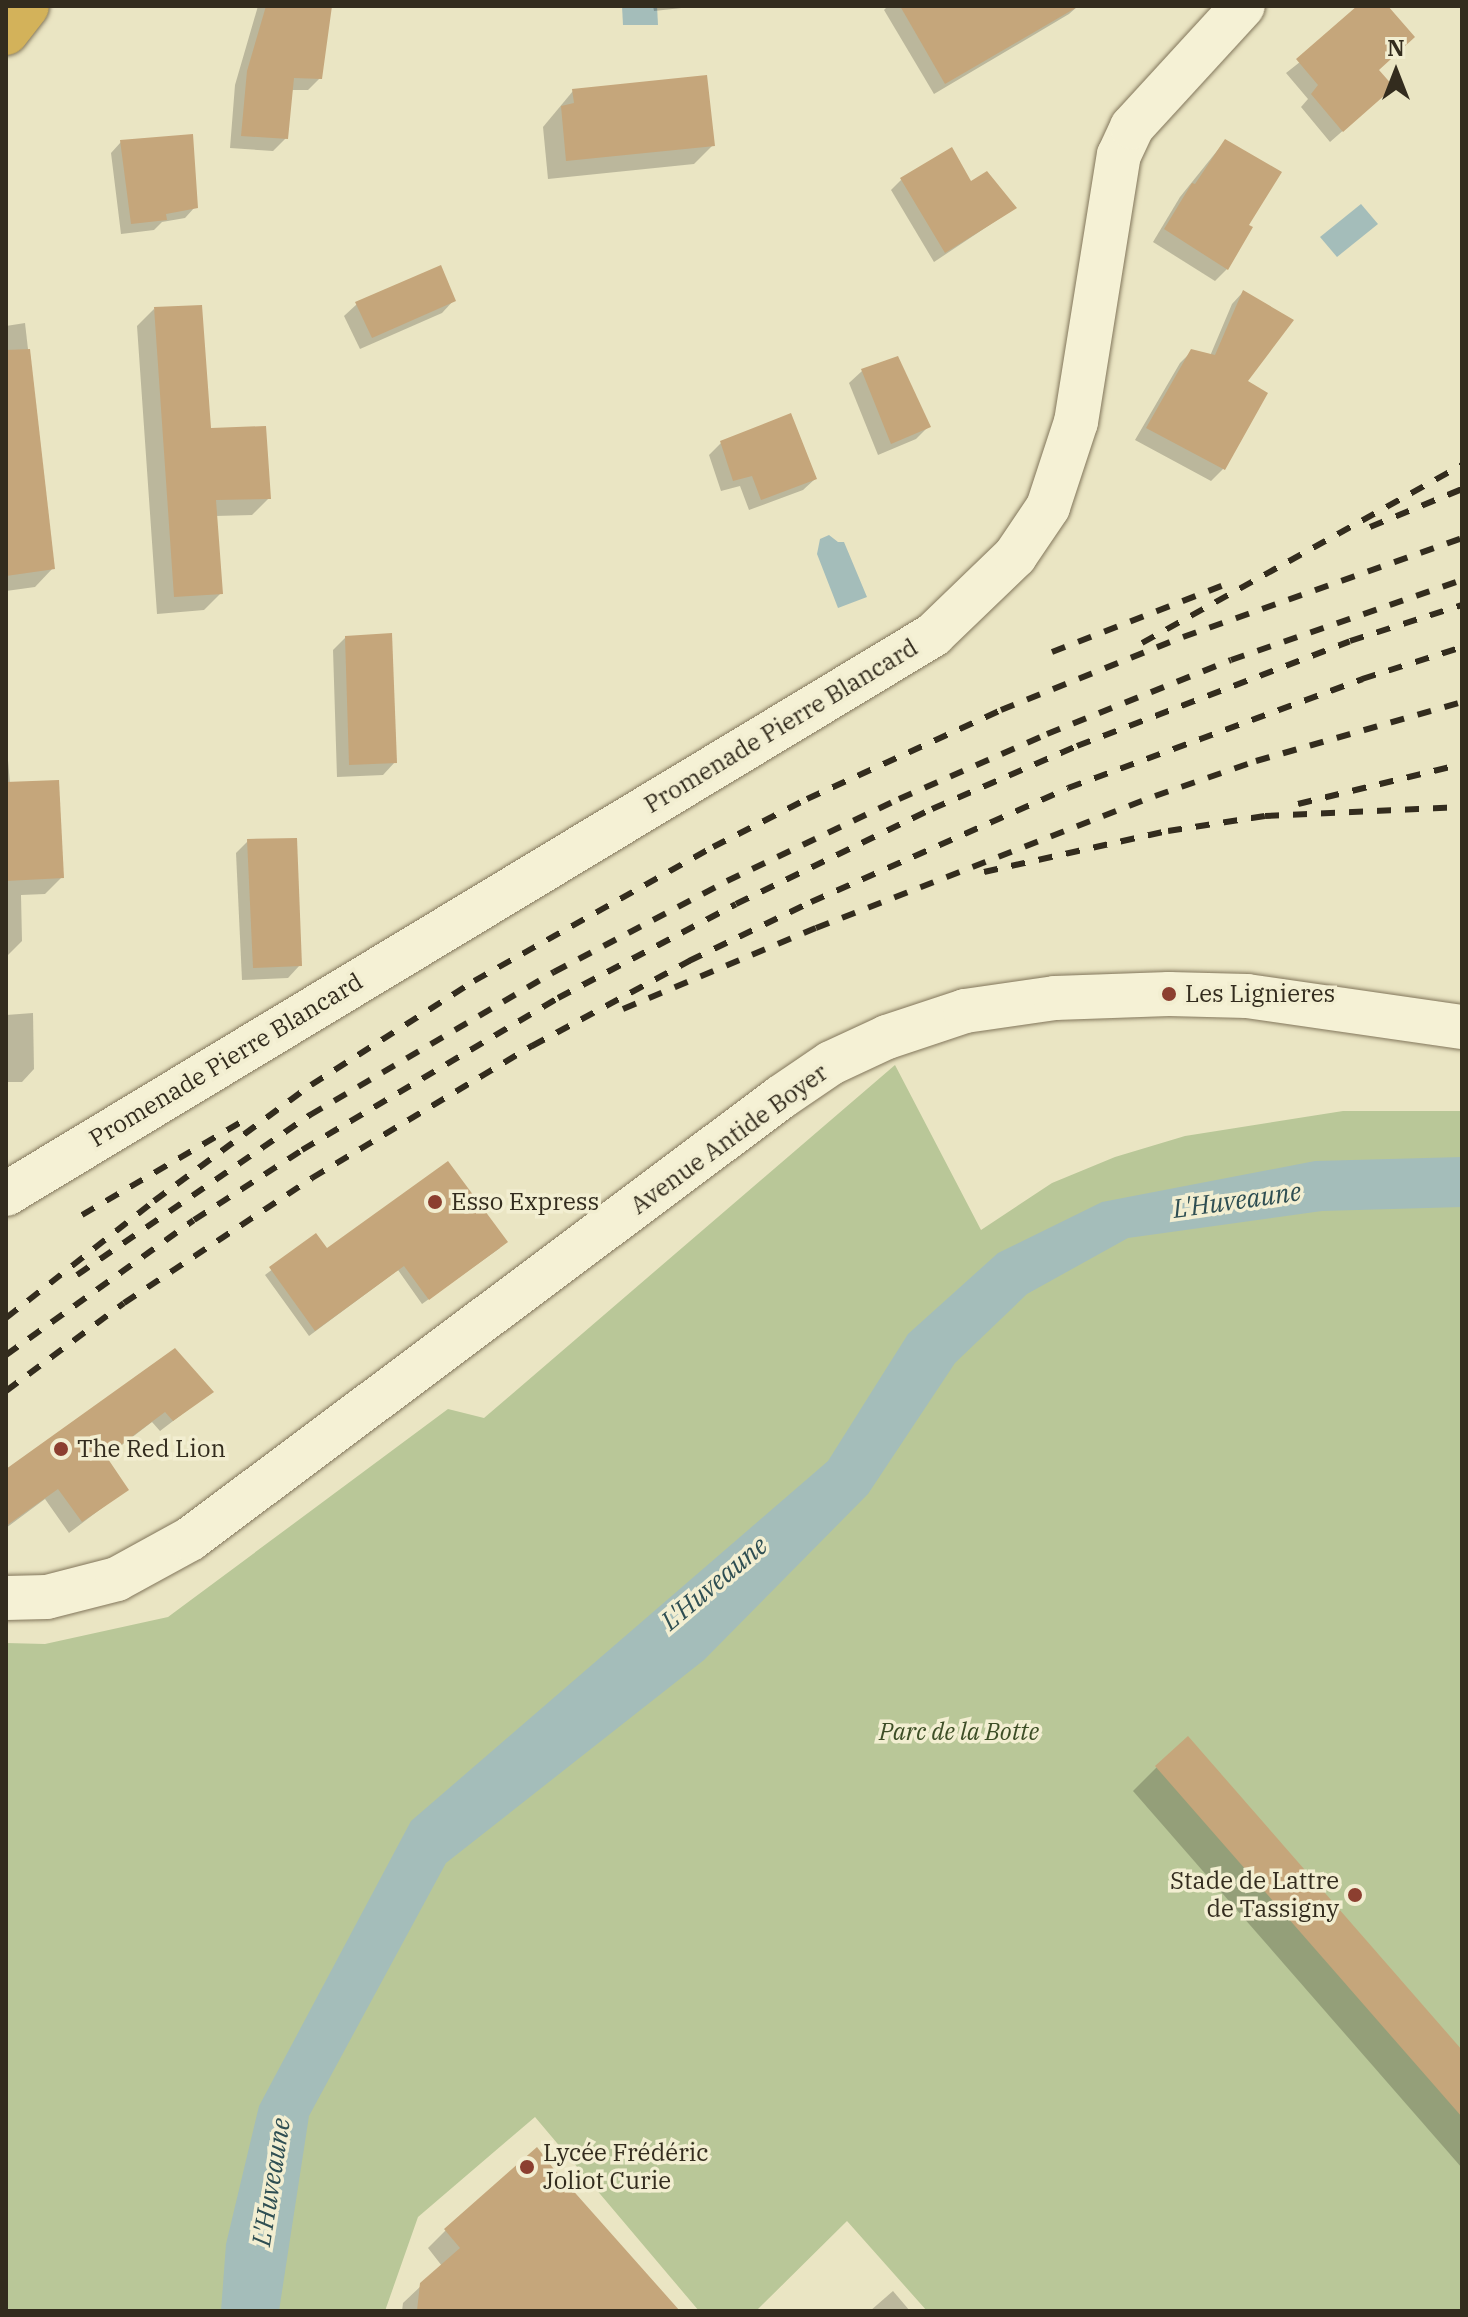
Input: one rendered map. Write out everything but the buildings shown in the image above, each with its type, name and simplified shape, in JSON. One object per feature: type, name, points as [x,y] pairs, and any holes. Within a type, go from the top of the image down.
[{"type":"highway","points":[[6,33],[27,6]]},
{"type":"street","name":"Promenade Pierre Blancard","points":[[6,1194],[933,635],[1005,566],[1048,507],[1068,451],[1076,422],[1119,155],[1132,127],[1243,6]]},
{"type":"street","name":"Avenue Antide Boyer","points":[[6,1598],[47,1597],[117,1579],[190,1539],[781,1097],[831,1063],[887,1037],[965,1011],[1055,998],[1169,994],[1247,996],[1462,1027]]},
{"type":"green space","name":"Parc de la Botte","points":[[895,1065],[981,1230],[1052,1183],[1115,1157],[1185,1136],[1343,1111],[1462,1111],[1462,2311],[927,2311],[847,2221],[756,2311],[699,2311],[535,2117],[418,2217],[385,2311],[6,2311],[6,1643],[45,1644],[168,1617],[448,1409],[484,1418]]},
{"type":"water","points":[[622,6],[657,6],[658,25],[623,25]]},
{"type":"water","points":[[1361,204],[1378,224],[1337,257],[1320,237]]},
{"type":"water","points":[[829,535],[838,542],[844,542],[867,597],[838,608],[817,554],[820,539]]},
{"type":"water","name":"L'Huveaune","points":[[1462,1157],[1462,1207],[1322,1211],[1128,1238],[1027,1294],[955,1363],[868,1494],[704,1660],[446,1863],[309,2116],[279,2311],[221,2311],[226,2244],[259,2106],[411,1821],[828,1461],[908,1334],[998,1253],[1102,1202],[1315,1161]]},
{"type":"railway","points":[[1142,643],[1462,465]]},
{"type":"railway","points":[[1370,527],[1462,489]]},
{"type":"railway","points":[[6,1318],[154,1201],[311,1085],[474,981],[713,847],[807,799],[1001,710],[1183,637],[1462,538]]},
{"type":"railway","points":[[77,1275],[310,1115],[554,972],[727,881],[899,799],[1047,734],[1231,660],[1462,580]]},
{"type":"railway","points":[[1052,652],[1232,582]]},
{"type":"railway","points":[[6,1355],[194,1220],[302,1150],[558,998],[736,904],[932,809],[1077,746],[1350,641],[1462,605]]},
{"type":"railway","points":[[6,1391],[124,1303],[312,1178],[532,1046],[689,961],[811,902],[1068,788],[1362,679],[1462,647]]},
{"type":"railway","points":[[623,1009],[816,928],[1155,796],[1256,761],[1462,702]]},
{"type":"railway","points":[[1298,804],[1462,764]]},
{"type":"railway","points":[[984,872],[1168,831],[1265,816],[1462,807]]},
{"type":"railway","points":[[82,1215],[241,1122]]},
{"type":"place","name":"Les Lignieres","points":[[1169,994]]},
{"type":"place","name":"Esso Express","points":[[435,1202]]},
{"type":"place","name":"The Red Lion","points":[[61,1449]]},
{"type":"place","name":"Stade de Lattre de Tassigny","points":[[1355,1895]]},
{"type":"place","name":"Lycée Frédéric Joliot Curie","points":[[527,2167]]}]
